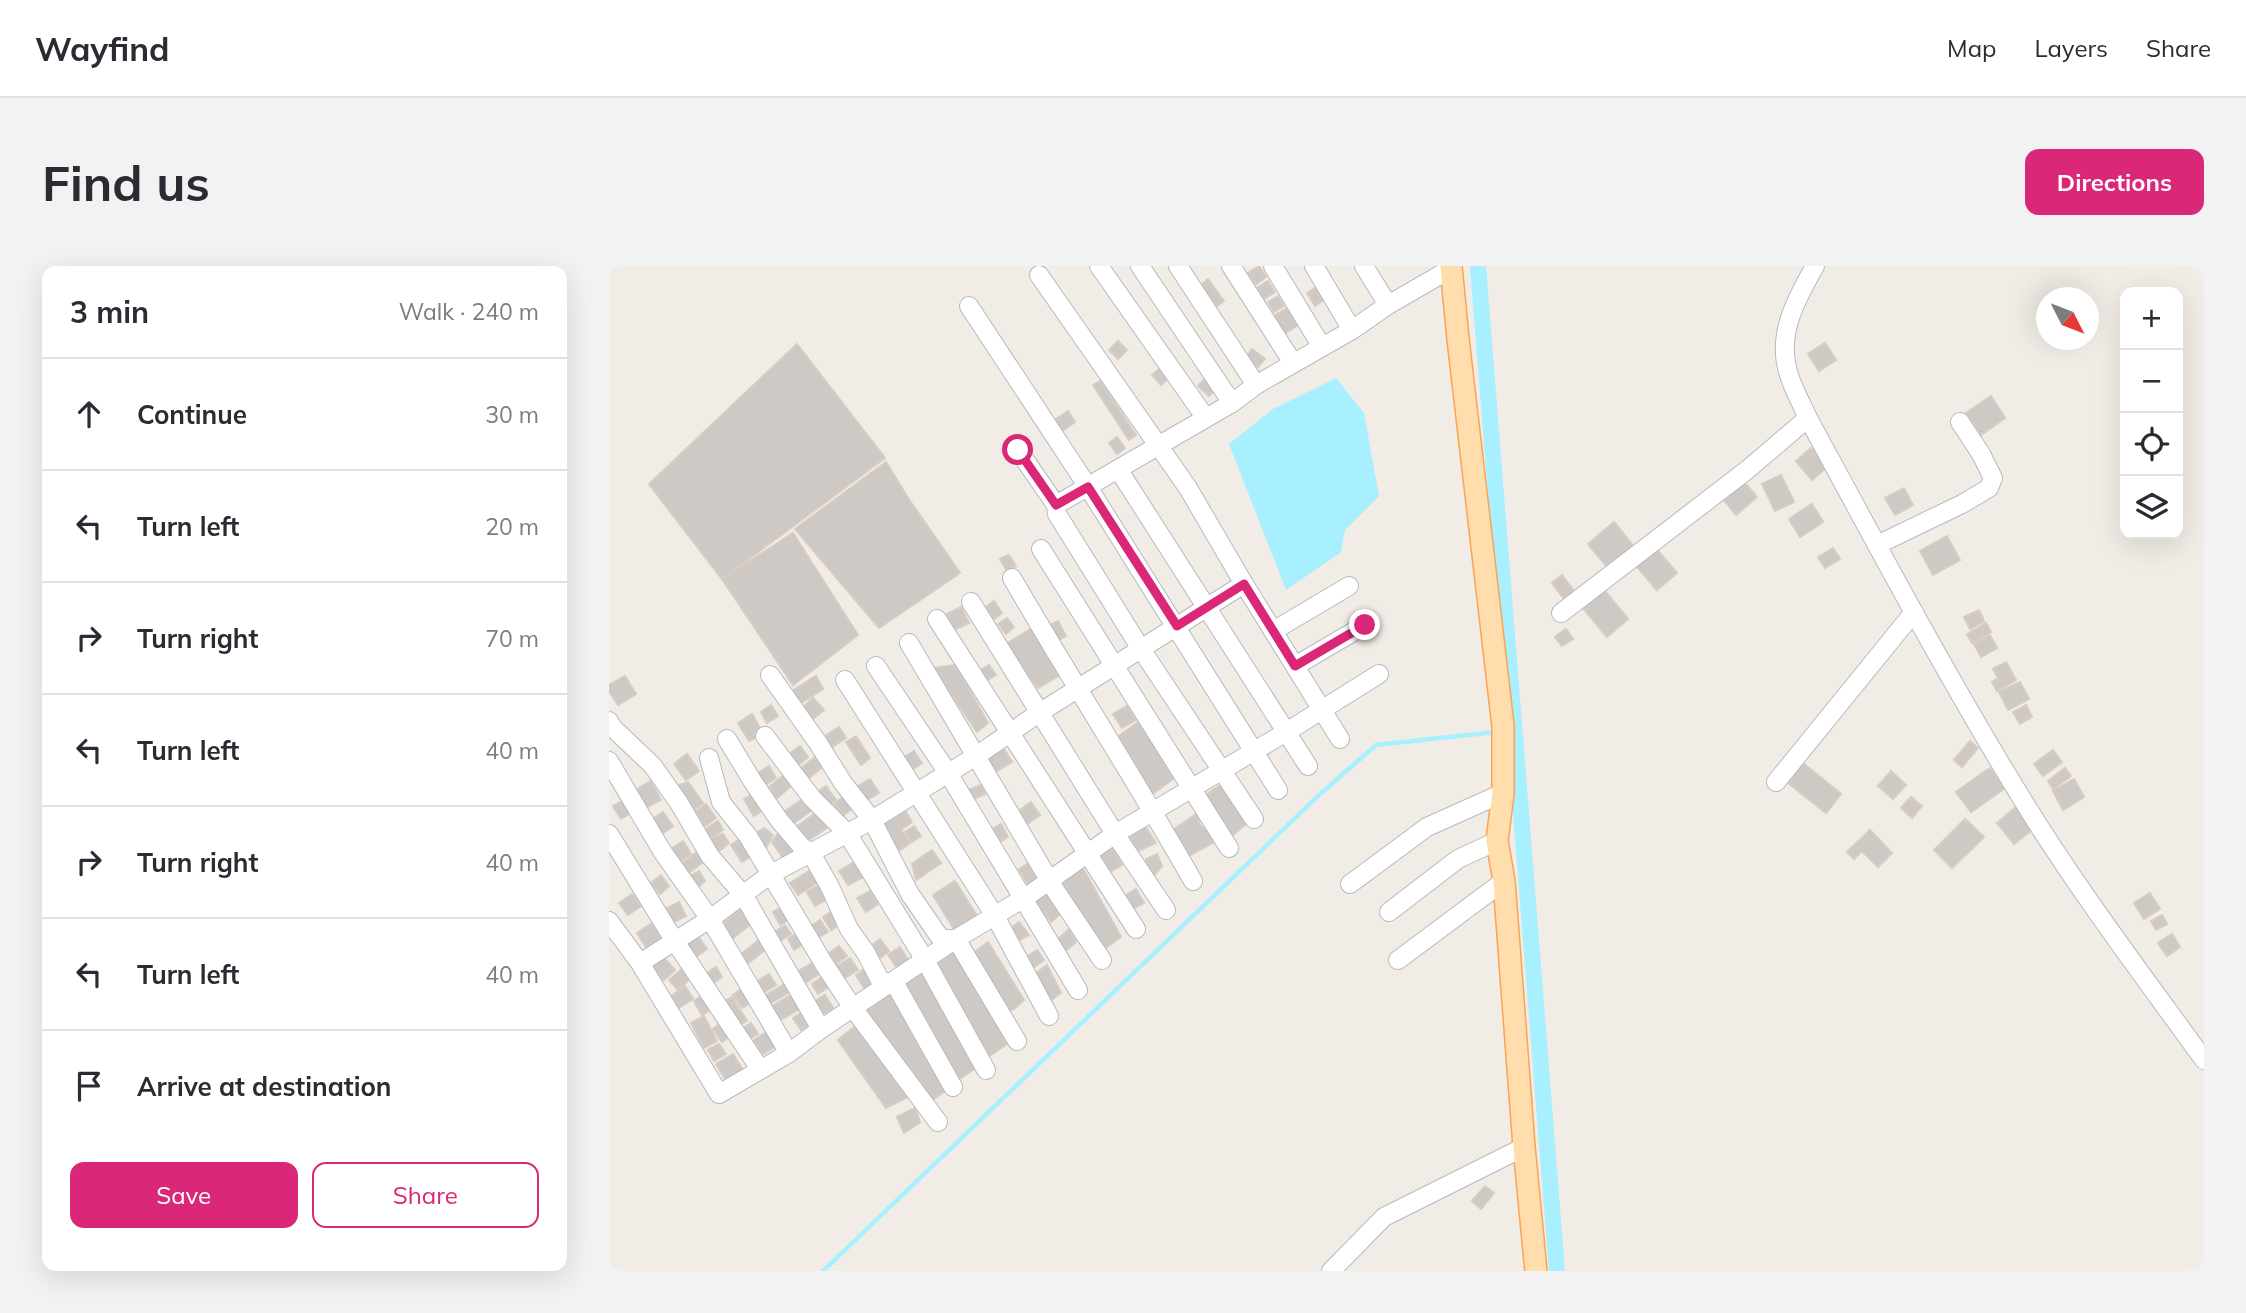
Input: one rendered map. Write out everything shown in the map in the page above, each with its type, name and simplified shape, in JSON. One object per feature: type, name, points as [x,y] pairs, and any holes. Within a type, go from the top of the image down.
[{"type":"main road","points":[[1452,267],[1503,734],[1503,793],[1497,841],[1504,881],[1536,1271]]},
{"type":"street","points":[[1099,266],[1205,417]]},
{"type":"street","points":[[1140,266],[1232,402]]},
{"type":"street","points":[[1178,266],[1256,385]]},
{"type":"street","points":[[1231,266],[1293,363]]},
{"type":"street","points":[[1273,266],[1322,347]]},
{"type":"street","points":[[1314,266],[1352,330]]},
{"type":"street","points":[[1364,266],[1388,305]]},
{"type":"street","points":[[1815,266],[1794,303],[1785,338],[1790,377],[1808,418],[1958,692],[2029,810],[2102,919],[2204,1060]]},
{"type":"street","points":[[1056,505],[1352,330],[1452,267]]},
{"type":"street","points":[[1039,275],[1188,488],[1340,739]]},
{"type":"street","points":[[969,306],[1088,487],[1279,790]]},
{"type":"street","points":[[1561,613],[1747,470],[1808,418]]},
{"type":"street","points":[[1877,545],[1989,488],[1993,478],[1960,422]]},
{"type":"street","points":[[1018,450],[1056,505],[1057,514],[1142,649],[1254,819]]},
{"type":"street","points":[[1118,468],[1308,766]]},
{"type":"street","points":[[1041,549],[1229,848]]},
{"type":"street","points":[[1011,578],[1193,881]]},
{"type":"street","points":[[640,964],[744,896],[771,874],[872,820],[1244,584]]},
{"type":"street","points":[[1273,631],[1349,586]]},
{"type":"street","points":[[971,602],[1166,911]]},
{"type":"street","points":[[1776,782],[1914,612]]},
{"type":"street","points":[[937,620],[1136,929]]},
{"type":"street","points":[[1295,666],[1365,625]]},
{"type":"street","points":[[909,643],[1050,880],[1102,960]]},
{"type":"street","points":[[876,666],[948,773],[1078,990]]},
{"type":"street","points":[[609,921],[640,964],[719,1094],[789,1053],[1115,834],[1379,674]]},
{"type":"street","points":[[770,675],[818,743],[842,783],[872,820],[910,894],[940,939],[956,939]]},
{"type":"street","points":[[845,680],[995,916],[1049,1016]]},
{"type":"street","points":[[609,721],[653,766],[679,803],[710,856],[744,896],[821,1029]]},
{"type":"street","points":[[765,736],[812,798],[847,833],[925,960],[986,1070]]},
{"type":"street","points":[[727,739],[779,820],[802,847],[811,853],[849,929],[866,953],[881,982],[894,982]]},
{"type":"street","points":[[709,758],[721,802],[748,836],[853,1008],[938,1122]]},
{"type":"street","points":[[609,761],[662,851],[710,919],[789,1053]]},
{"type":"street","points":[[1350,884],[1427,827],[1503,793]]},
{"type":"street","points":[[609,834],[674,940],[760,1069]]},
{"type":"street","points":[[1389,912],[1458,859],[1497,841]]},
{"type":"street","points":[[1398,960],[1504,881]]},
{"type":"street","points":[[956,939],[1017,1041]]},
{"type":"street","points":[[894,982],[953,1087]]},
{"type":"street","points":[[1331,1271],[1384,1217],[1524,1147]]},
{"type":"water","points":[[1336,378],[1364,413],[1379,496],[1345,530],[1341,552],[1286,590],[1229,444],[1273,409]]},
{"type":"building","points":[[1259,266],[1266,277],[1256,284],[1248,273]]},
{"type":"building","points":[[1208,279],[1224,301],[1217,306],[1201,285]]},
{"type":"building","points":[[1268,281],[1275,292],[1264,299],[1257,288]]},
{"type":"building","points":[[1318,286],[1326,298],[1315,306],[1307,293]]},
{"type":"building","points":[[1278,296],[1284,306],[1274,312],[1268,302]]},
{"type":"building","points":[[1287,308],[1298,325],[1280,337],[1269,319]]},
{"type":"building","points":[[1118,341],[1127,350],[1118,359],[1109,350]]},
{"type":"building","points":[[1825,343],[1836,360],[1819,371],[1808,354]]},
{"type":"building","points":[[797,344],[885,458],[722,579],[649,484]]},
{"type":"building","points":[[1252,349],[1265,359],[1258,367],[1246,357]]},
{"type":"building","points":[[1161,368],[1169,378],[1161,385],[1152,375]]},
{"type":"building","points":[[1207,377],[1217,388],[1209,396],[1198,386]]},
{"type":"building","points":[[1100,381],[1136,435],[1129,440],[1093,385]]},
{"type":"building","points":[[1991,396],[2005,418],[1981,435],[1966,413]]},
{"type":"building","points":[[1068,411],[1075,422],[1056,435],[1049,424]]},
{"type":"building","points":[[1117,437],[1125,448],[1117,454],[1109,443]]},
{"type":"building","points":[[1811,448],[1827,467],[1812,480],[1796,461]]},
{"type":"building","points":[[886,462],[960,573],[879,628],[795,529]]},
{"type":"building","points":[[1781,475],[1794,502],[1775,511],[1762,484]]},
{"type":"building","points":[[1743,481],[1757,497],[1736,515],[1723,499]]},
{"type":"building","points":[[1904,488],[1913,505],[1895,515],[1885,498]]},
{"type":"building","points":[[1812,504],[1823,522],[1800,537],[1789,519]]},
{"type":"building","points":[[1614,522],[1635,548],[1609,569],[1588,544]]},
{"type":"building","points":[[793,533],[858,635],[793,685],[722,579]]},
{"type":"building","points":[[1947,536],[1960,560],[1933,575],[1920,551]]},
{"type":"building","points":[[1833,548],[1840,559],[1825,568],[1818,557]]},
{"type":"building","points":[[1657,550],[1677,573],[1657,590],[1637,567]]},
{"type":"building","points":[[1009,555],[1016,566],[1007,571],[1000,559]]},
{"type":"building","points":[[1562,575],[1574,591],[1564,599],[1552,583]]},
{"type":"building","points":[[1604,590],[1628,619],[1607,637],[1583,608]]},
{"type":"building","points":[[994,601],[1002,613],[994,619],[986,607]]},
{"type":"building","points":[[961,607],[969,623],[954,630],[947,614]]},
{"type":"building","points":[[1979,610],[1984,621],[1970,629],[1964,617]]},
{"type":"building","points":[[1007,618],[1014,627],[1006,634],[998,624]]},
{"type":"building","points":[[1058,621],[1066,636],[1054,642],[1046,627]]},
{"type":"building","points":[[1986,623],[1991,632],[1972,643],[1967,634]]},
{"type":"building","points":[[1039,624],[1058,676],[1038,688],[1006,644]]},
{"type":"building","points":[[1566,629],[1573,639],[1562,646],[1555,637]]},
{"type":"building","points":[[1990,635],[1997,648],[1981,657],[1974,644]]},
{"type":"building","points":[[2006,662],[2016,680],[1997,691],[1992,682],[1998,678],[1993,669]]},
{"type":"building","points":[[955,665],[988,723],[977,732],[934,668]]},
{"type":"building","points":[[989,665],[996,675],[986,681],[979,671]]},
{"type":"building","points":[[625,676],[636,694],[618,705],[609,691],[609,685]]},
{"type":"building","points":[[816,676],[823,689],[798,705],[790,692]]},
{"type":"building","points":[[2020,682],[2029,699],[2008,710],[1999,692]]},
{"type":"building","points":[[813,698],[824,710],[812,720],[802,708]]},
{"type":"building","points":[[771,705],[778,716],[767,723],[761,712]]},
{"type":"building","points":[[2026,705],[2032,717],[2020,724],[2013,712]]},
{"type":"building","points":[[1127,706],[1136,720],[1122,728],[1113,714]]},
{"type":"building","points":[[752,714],[760,728],[754,732],[757,737],[749,741],[738,723]]},
{"type":"building","points":[[1140,721],[1173,779],[1150,796],[1116,738]]},
{"type":"building","points":[[839,727],[846,738],[832,747],[825,736]]},
{"type":"building","points":[[856,736],[870,758],[861,765],[846,742]]},
{"type":"building","points":[[1970,741],[1978,748],[1962,767],[1954,760]]},
{"type":"building","points":[[800,746],[808,757],[797,766],[789,754]]},
{"type":"building","points":[[1003,747],[1012,762],[995,772],[986,756]]},
{"type":"building","points":[[2053,750],[2062,762],[2043,776],[2034,764]]},
{"type":"building","points":[[914,751],[922,763],[912,770],[904,757]]},
{"type":"building","points":[[820,753],[827,763],[808,779],[800,769]]},
{"type":"building","points":[[687,754],[699,771],[686,780],[674,764]]},
{"type":"building","points":[[1803,763],[1841,794],[1826,813],[1787,782]]},
{"type":"building","points":[[769,766],[776,778],[764,786],[756,774]]},
{"type":"building","points":[[1990,768],[2005,788],[1971,812],[1956,792]]},
{"type":"building","points":[[2065,768],[2071,776],[2053,789],[2048,781]]},
{"type":"building","points":[[1891,771],[1906,785],[1893,799],[1878,786]]},
{"type":"building","points":[[788,772],[796,782],[777,798],[769,787]]},
{"type":"building","points":[[870,779],[879,793],[867,800],[858,786]]},
{"type":"building","points":[[2074,779],[2084,797],[2063,810],[2053,791]]},
{"type":"building","points":[[1228,780],[1246,824],[1229,838],[1198,800]]},
{"type":"building","points":[[651,781],[661,800],[644,809],[634,791]]},
{"type":"building","points":[[688,782],[703,803],[691,812],[674,787]]},
{"type":"building","points":[[981,785],[985,794],[972,800],[968,790]]},
{"type":"building","points":[[826,786],[836,800],[826,807],[816,793]]},
{"type":"building","points":[[756,792],[765,809],[754,816],[744,799]]},
{"type":"building","points":[[845,795],[855,806],[844,815],[834,804]]},
{"type":"building","points":[[629,797],[636,810],[621,819],[613,806]]},
{"type":"building","points":[[1911,797],[1922,806],[1912,818],[1901,808]]},
{"type":"building","points":[[803,799],[812,810],[791,825],[782,813]]},
{"type":"building","points":[[1031,802],[1040,815],[1024,826],[1016,813]]},
{"type":"building","points":[[706,804],[716,818],[705,826],[695,812]]},
{"type":"building","points":[[903,807],[912,822],[901,830],[910,843],[899,851],[880,823]]},
{"type":"building","points":[[2015,808],[2033,829],[2014,844],[1997,823]]},
{"type":"building","points":[[820,810],[831,825],[806,842],[796,827]]},
{"type":"building","points":[[663,812],[673,826],[660,835],[650,821]]},
{"type":"building","points":[[1196,814],[1200,825],[1218,840],[1181,860],[1173,830]]},
{"type":"building","points":[[1965,819],[1984,837],[1952,868],[1934,850]]},
{"type":"building","points":[[718,821],[723,830],[708,839],[703,831]]},
{"type":"building","points":[[1001,824],[1008,837],[998,843],[991,830]]},
{"type":"building","points":[[914,826],[921,836],[912,842],[905,832]]},
{"type":"building","points":[[1145,826],[1156,843],[1138,851],[1125,829]]},
{"type":"building","points":[[764,828],[773,835],[766,848],[756,833]]},
{"type":"building","points":[[1870,830],[1892,853],[1878,867],[1862,851],[1854,859],[1847,852]]},
{"type":"building","points":[[786,833],[794,846],[790,848],[792,852],[783,858],[772,842],[777,835]]},
{"type":"building","points":[[723,834],[729,843],[718,852],[708,839]]},
{"type":"building","points":[[744,836],[755,853],[742,862],[731,845]]},
{"type":"building","points":[[683,841],[691,854],[680,862],[671,849]]},
{"type":"building","points":[[1112,848],[1122,865],[1108,873],[1098,856]]},
{"type":"building","points":[[932,850],[941,863],[916,880],[912,864]]},
{"type":"building","points":[[698,851],[706,860],[687,874],[680,865]]},
{"type":"building","points":[[1157,854],[1162,866],[1151,879],[1146,859]]},
{"type":"building","points":[[854,862],[863,877],[848,885],[839,871]]},
{"type":"building","points":[[1030,862],[1040,876],[1028,884],[1019,869]]},
{"type":"building","points":[[1079,865],[1121,937],[1101,951],[1054,878]]},
{"type":"building","points":[[812,869],[820,881],[798,895],[790,883]]},
{"type":"building","points":[[699,871],[705,881],[697,888],[690,876]]},
{"type":"building","points":[[661,875],[669,886],[660,894],[651,883]]},
{"type":"building","points":[[955,881],[979,919],[957,934],[933,895]]},
{"type":"building","points":[[819,885],[828,899],[815,906],[807,892]]},
{"type":"building","points":[[1136,889],[1144,903],[1134,908],[1126,895]]},
{"type":"building","points":[[870,891],[878,904],[866,912],[857,898]]},
{"type":"building","points":[[1047,891],[1060,914],[1051,922],[1034,900]]},
{"type":"building","points":[[2150,893],[2160,909],[2144,919],[2134,903]]},
{"type":"building","points":[[632,894],[641,906],[628,915],[619,903]]},
{"type":"building","points":[[679,902],[686,916],[672,923],[665,909]]},
{"type":"building","points":[[784,906],[791,918],[780,925],[773,912]]},
{"type":"building","points":[[741,909],[752,923],[732,939],[721,925]]},
{"type":"building","points":[[831,912],[839,925],[831,930],[823,917]]},
{"type":"building","points":[[2162,915],[2167,924],[2156,930],[2151,921]]},
{"type":"building","points":[[820,920],[828,932],[819,937],[811,926]]},
{"type":"building","points":[[1019,922],[1029,935],[1018,941],[1008,930]]},
{"type":"building","points":[[652,923],[661,937],[646,947],[637,933]]},
{"type":"building","points":[[785,925],[791,934],[777,943],[771,934]]},
{"type":"building","points":[[1069,929],[1076,942],[1062,954],[1055,942]]},
{"type":"building","points":[[798,932],[805,943],[794,950],[788,939]]},
{"type":"building","points":[[2172,934],[2180,947],[2167,956],[2158,943]]},
{"type":"building","points":[[698,936],[707,949],[693,959],[684,946]]},
{"type":"building","points":[[880,939],[889,951],[876,961],[867,949]]},
{"type":"building","points":[[758,941],[765,950],[747,964],[740,955]]},
{"type":"building","points":[[953,941],[1007,1044],[985,1059],[929,955]]},
{"type":"building","points":[[988,942],[1024,1000],[1001,1015],[970,956]]},
{"type":"building","points":[[839,946],[847,956],[834,965],[827,955]]},
{"type":"building","points":[[900,947],[908,960],[897,968],[888,955]]},
{"type":"building","points":[[1037,950],[1044,960],[1033,968],[1028,956]]},
{"type":"building","points":[[663,957],[675,970],[664,980],[652,967]]},
{"type":"building","points":[[850,958],[858,970],[842,980],[834,968]]},
{"type":"building","points":[[817,960],[824,971],[805,983],[798,971]]},
{"type":"building","points":[[922,962],[979,1066],[953,1083],[900,982]]},
{"type":"building","points":[[1047,965],[1061,993],[1046,1004],[1032,976]]},
{"type":"building","points":[[869,966],[877,979],[864,988],[856,975]]},
{"type":"building","points":[[716,967],[722,977],[711,985],[704,975]]},
{"type":"building","points":[[682,969],[691,978],[678,990],[669,980]]},
{"type":"building","points":[[769,974],[776,985],[763,993],[756,982]]},
{"type":"building","points":[[826,974],[833,984],[818,994],[812,984]]},
{"type":"building","points":[[788,982],[793,990],[766,1006],[761,998]]},
{"type":"building","points":[[685,986],[693,999],[679,1008],[671,996]]},
{"type":"building","points":[[744,987],[754,1001],[742,1008],[733,995]]},
{"type":"building","points":[[889,991],[950,1088],[928,1103],[860,1009]]},
{"type":"building","points":[[708,992],[717,1006],[702,1015],[694,1001]]},
{"type":"building","points":[[794,993],[803,1007],[777,1022],[769,1008]]},
{"type":"building","points":[[825,995],[833,1008],[819,1016],[812,1003]]},
{"type":"building","points":[[732,997],[747,1021],[736,1027],[721,1003]]},
{"type":"building","points":[[804,1011],[812,1022],[801,1030],[793,1018]]},
{"type":"building","points":[[704,1016],[717,1041],[704,1048],[691,1023]]},
{"type":"building","points":[[723,1021],[733,1034],[722,1042],[713,1029]]},
{"type":"building","points":[[751,1023],[758,1034],[746,1041],[740,1030]]},
{"type":"building","points":[[854,1027],[916,1093],[886,1108],[838,1040]]},
{"type":"building","points":[[771,1029],[780,1044],[763,1054],[754,1040]]},
{"type":"building","points":[[719,1044],[726,1054],[714,1061],[708,1050]]},
{"type":"building","points":[[733,1054],[743,1070],[726,1080],[716,1064]]},
{"type":"building","points":[[915,1108],[920,1122],[904,1133],[897,1117]]},
{"type":"building","points":[[1485,1186],[1494,1193],[1481,1209],[1472,1201]]},
{"type":"waterway","points":[[1478,266],[1557,1271]]},
{"type":"waterway","points":[[823,1271],[1319,795],[1376,745],[1496,732]]},
{"type":"route","points":[[1018,450],[1056,505],[1088,487],[1177,626],[1244,584],[1295,666],[1365,625]]}]
